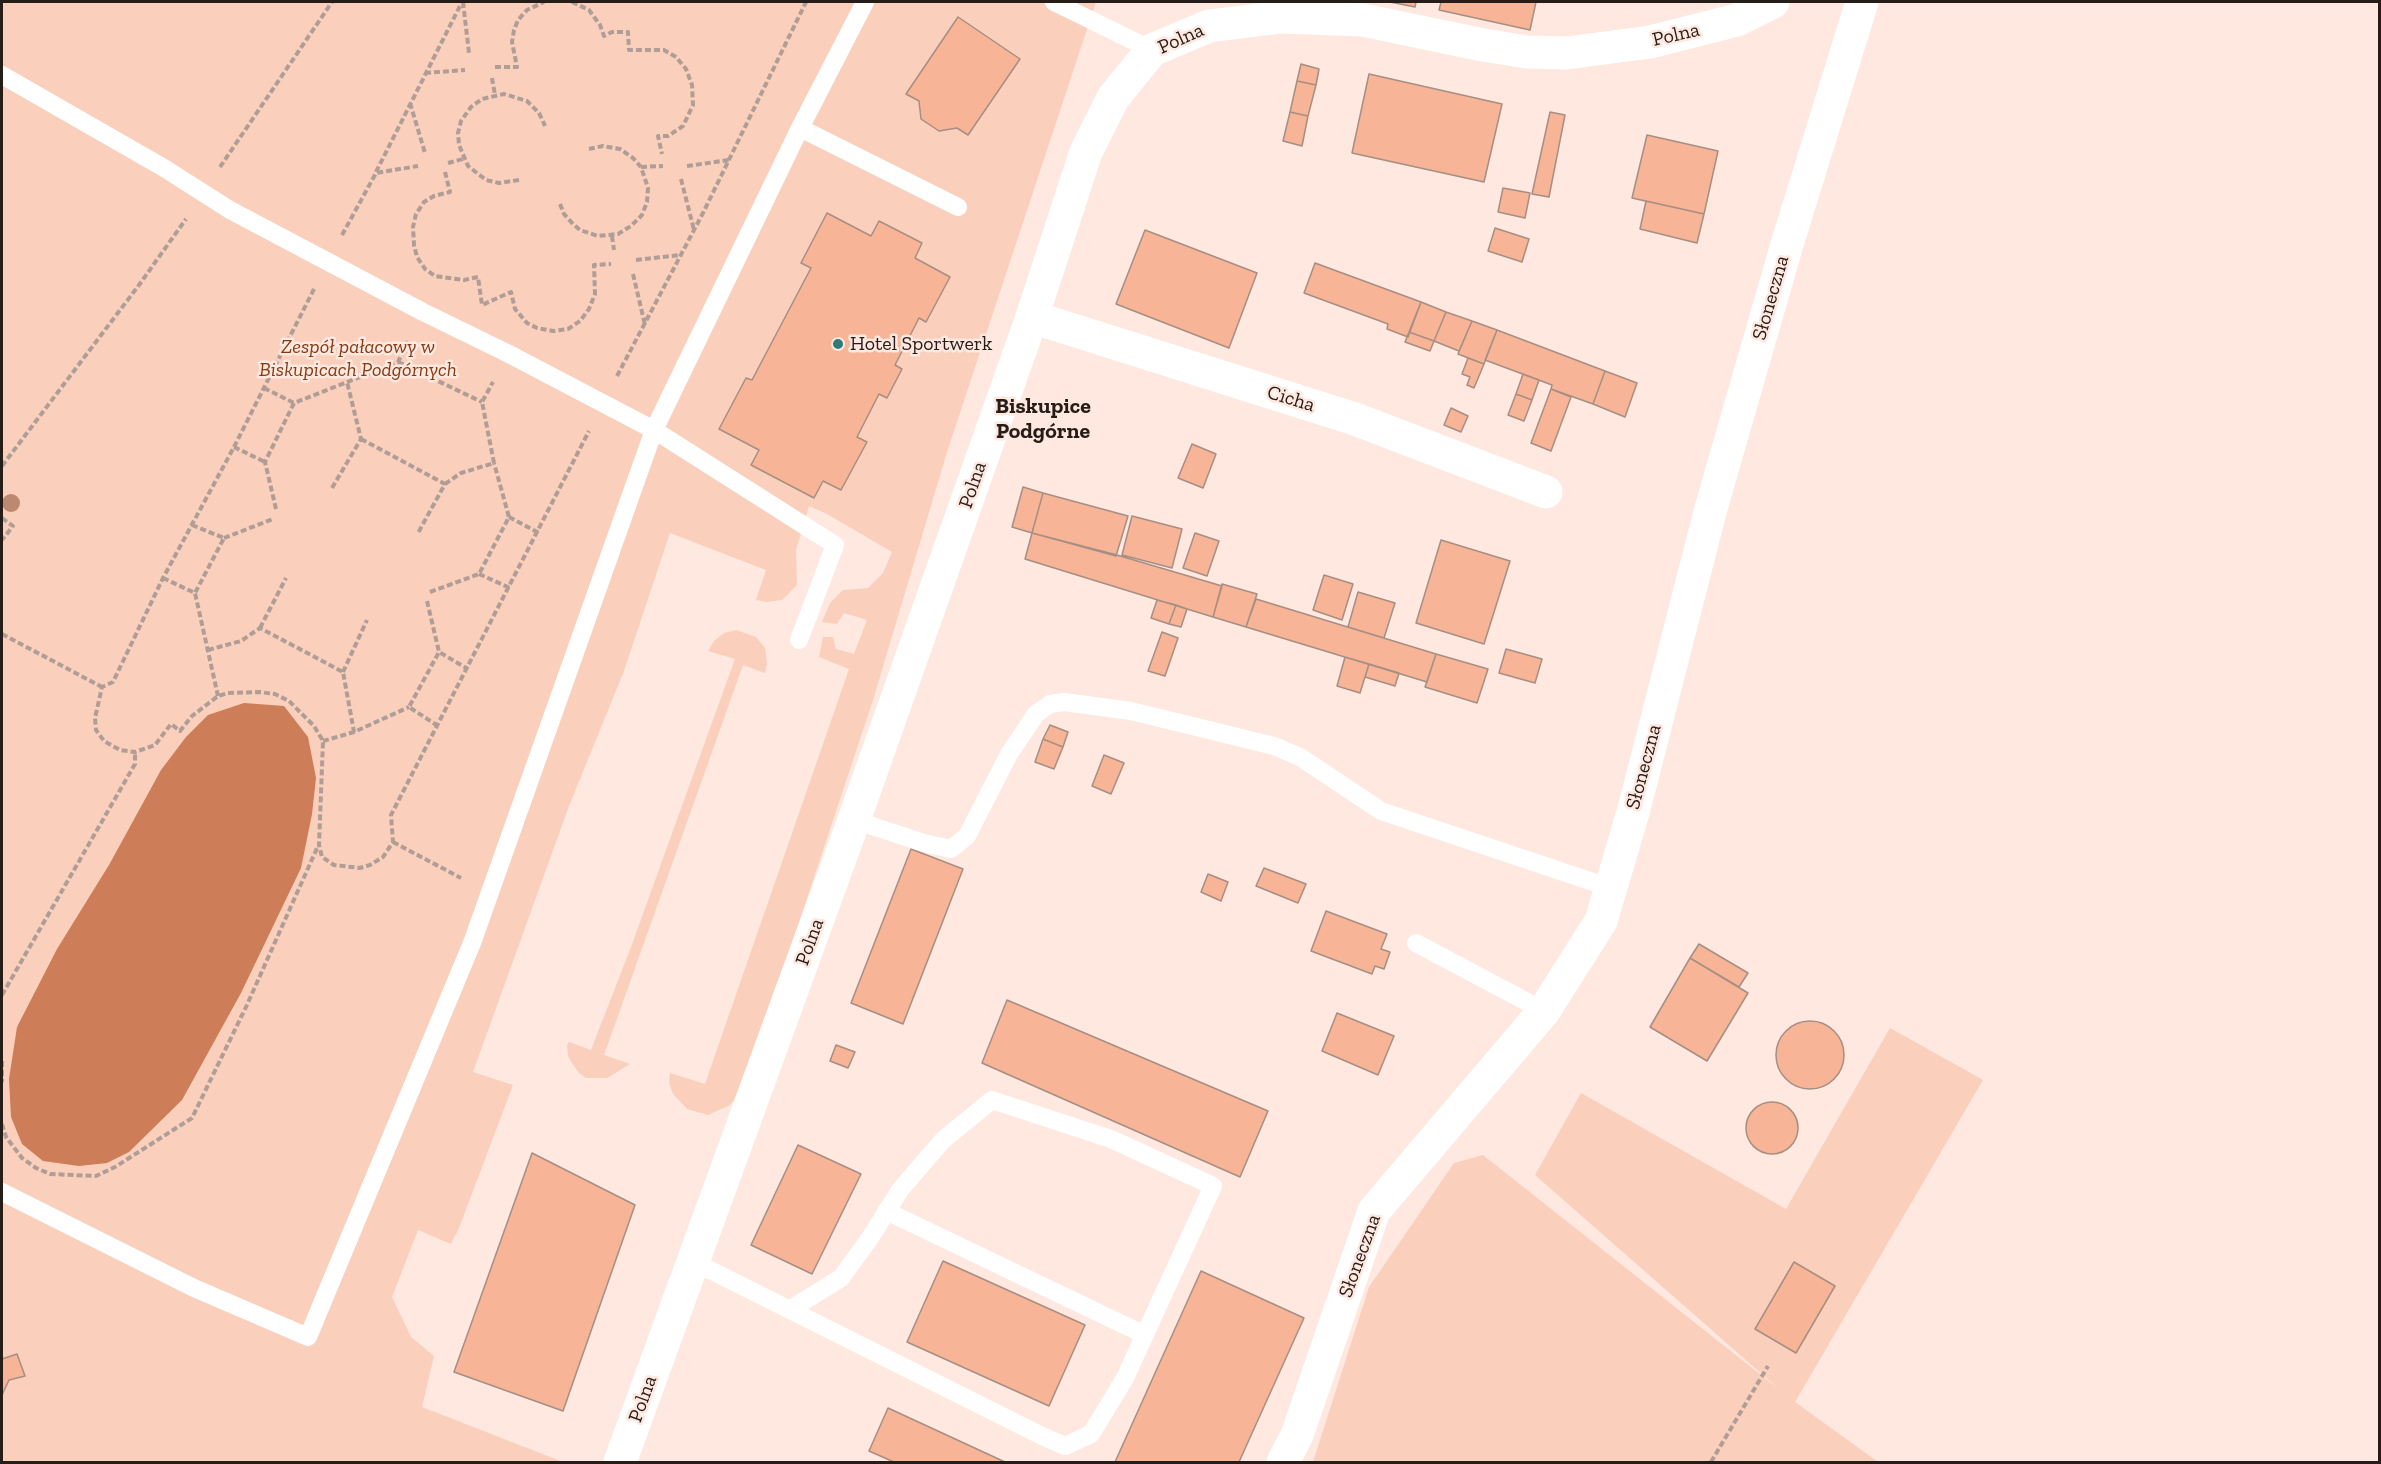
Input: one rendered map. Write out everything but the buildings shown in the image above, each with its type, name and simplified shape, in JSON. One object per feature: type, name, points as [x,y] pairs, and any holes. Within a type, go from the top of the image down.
[{"type":"street","name":"Polna","points":[[620,1462],[854,820],[1032,317],[1086,152],[1113,98],[1152,50],[1209,26],[1281,17],[1363,20],[1483,45],[1527,52],[1567,53],[1650,42],[1737,21],[1773,2]]},
{"type":"street","name":"Słoneczna","points":[[1283,1462],[1297,1435],[1374,1210],[1544,1011],[1601,921],[1634,808],[1711,508],[1788,241],[1862,2]]},
{"type":"street","name":"Cicha","points":[[1032,317],[1355,419],[1546,492]]},
{"type":"lane","points":[[2,1192],[194,1288],[308,1337],[472,943],[654,430],[800,128],[865,2]]},
{"type":"lane","points":[[1054,2],[1152,50]]},
{"type":"lane","points":[[2,75],[164,168],[230,210],[654,430],[835,545],[799,640]]},
{"type":"lane","points":[[800,128],[958,207]]},
{"type":"lane","points":[[854,820],[924,843],[951,849],[967,836],[1009,754],[1036,714],[1050,704],[1064,702],[1131,711],[1274,746],[1300,757],[1381,811],[1611,888]]},
{"type":"lane","points":[[1416,943],[1544,1011]]},
{"type":"lane","points":[[694,1262],[1040,1436],[1065,1446],[1091,1434],[1125,1378],[1213,1186],[1111,1139],[992,1100],[943,1140],[900,1190],[841,1278],[791,1309]]},
{"type":"lane","points":[[886,1211],[1145,1335]]},
{"type":"path","points":[[2,466],[139,285],[332,2]]},
{"type":"path","points":[[463,2],[470,53]]},
{"type":"path","points":[[102,687],[113,682],[163,578],[234,447],[463,2]]},
{"type":"path","points":[[495,67],[517,67],[512,42],[518,20],[527,10],[544,2]]},
{"type":"path","points":[[572,2],[589,10],[600,25],[604,36],[612,32],[628,32],[629,50],[663,50],[676,57],[686,69],[692,85],[693,105],[683,126],[668,136],[658,136],[662,154]]},
{"type":"path","points":[[102,687],[95,718],[96,730],[104,741],[120,750],[135,752],[155,745],[171,724],[180,731],[192,716],[218,696],[250,692],[275,694],[289,701],[314,726],[323,741],[319,845],[322,857],[334,865],[360,868],[382,857],[393,842],[391,815],[645,326],[806,2]]},
{"type":"path","points":[[425,73],[465,70]]},
{"type":"path","points":[[492,78],[495,94]]},
{"type":"path","points":[[519,180],[498,183],[476,174],[463,159],[459,145],[458,133],[461,121],[471,107],[482,99],[495,94],[504,94],[527,101],[539,113],[545,126]]},
{"type":"path","points":[[410,102],[425,153]]},
{"type":"path","points":[[560,204],[568,219],[580,230],[598,236],[612,236],[632,226],[642,215],[647,202],[648,188],[641,167],[620,149],[603,146],[589,149]]},
{"type":"path","points":[[448,163],[463,159]]},
{"type":"path","points":[[687,166],[729,160]]},
{"type":"path","points":[[376,172],[418,166]]},
{"type":"path","points":[[641,167],[663,166]]},
{"type":"path","points":[[445,172],[450,192],[434,196],[424,202],[416,214],[413,227],[417,257],[425,269],[435,276],[464,280],[478,277],[482,305],[512,292],[515,309],[526,324],[553,331],[568,329],[580,321],[589,309],[595,294],[594,265],[610,264]]},
{"type":"path","points":[[681,179],[694,230]]},
{"type":"path","points":[[612,236],[614,250]]},
{"type":"path","points":[[636,260],[681,255]]},
{"type":"path","points":[[633,274],[645,326]]},
{"type":"path","points":[[276,508],[265,462],[294,403],[398,362],[423,312]]},
{"type":"path","points":[[430,592],[478,574],[508,517],[482,402],[509,354]]},
{"type":"path","points":[[398,362],[482,402]]},
{"type":"path","points":[[332,488],[361,439],[347,382]]},
{"type":"path","points":[[264,388],[294,403]]},
{"type":"path","points":[[361,439],[445,484]]},
{"type":"path","points":[[234,447],[265,462]]},
{"type":"path","points":[[418,533],[445,484],[461,473],[494,463]]},
{"type":"path","points":[[508,517],[539,533]]},
{"type":"path","points":[[2,518],[12,526],[2,540]]},
{"type":"path","points":[[218,696],[195,593],[224,538],[273,519]]},
{"type":"path","points":[[192,525],[224,538]]},
{"type":"path","points":[[478,574],[510,588]]},
{"type":"path","points":[[163,578],[195,593]]},
{"type":"path","points":[[208,650],[241,641],[260,628],[286,578]]},
{"type":"path","points":[[323,741],[354,732],[409,707],[439,652],[427,601]]},
{"type":"path","points":[[354,732],[343,672],[367,620]]},
{"type":"path","points":[[260,628],[343,672]]},
{"type":"path","points":[[2,634],[102,687]]},
{"type":"path","points":[[439,652],[468,669]]},
{"type":"path","points":[[409,707],[438,726]]},
{"type":"path","points":[[2,995],[135,764],[135,752]]},
{"type":"path","points":[[393,842],[489,894]]},
{"type":"path","points":[[2,1124],[6,1137],[22,1158],[36,1168],[50,1174],[96,1176],[116,1167],[192,1118],[246,1007],[319,845]]},
{"type":"path","points":[[2,1061],[2,1082]]},
{"type":"path","points":[[1711,1462],[1768,1366]]},
{"type":"green space","name":"Zespół pałacowy w Biskupicach Podgórnych","points":[[2,2],[1096,2],[947,452],[873,700],[744,1088],[730,1105],[708,1115],[687,1109],[673,1094],[669,1083],[670,1073],[705,1084],[849,669],[819,657],[823,637],[833,637],[836,649],[854,654],[867,620],[844,613],[837,624],[822,622],[830,603],[843,590],[868,588],[883,573],[892,552],[809,506],[796,550],[797,585],[782,600],[767,602],[756,600],[766,570],[670,533],[624,671],[569,806],[473,1072],[513,1085],[451,1244],[418,1230],[392,1297],[411,1337],[434,1356],[422,1407],[563,1462],[2,1462]]},
{"type":"green space","points":[[736,630],[756,637],[765,648],[767,664],[765,673],[743,665],[604,1055],[630,1064],[607,1078],[586,1078],[572,1063],[568,1056],[567,1045],[569,1042],[591,1050],[631,947],[735,659],[708,651],[714,641],[724,633]]},
{"type":"green space","points":[[1890,1028],[1983,1080],[1795,1402],[1878,1462],[1313,1462],[1369,1287],[1454,1163],[1483,1155],[1780,1390],[1535,1175],[1581,1093],[1786,1209]]},
{"type":"shaded area","points":[[244,703],[284,706],[308,737],[316,778],[312,814],[301,868],[241,993],[182,1100],[129,1152],[107,1163],[79,1166],[43,1161],[22,1144],[11,1117],[9,1079],[17,1027],[57,949],[109,865],[161,770],[186,737],[208,715]]},
{"type":"place","name":"Hotel Sportwerk","points":[[838,344]]},
{"type":"district","name":"Biskupice Podgórne","points":[[1043,420]]}]
